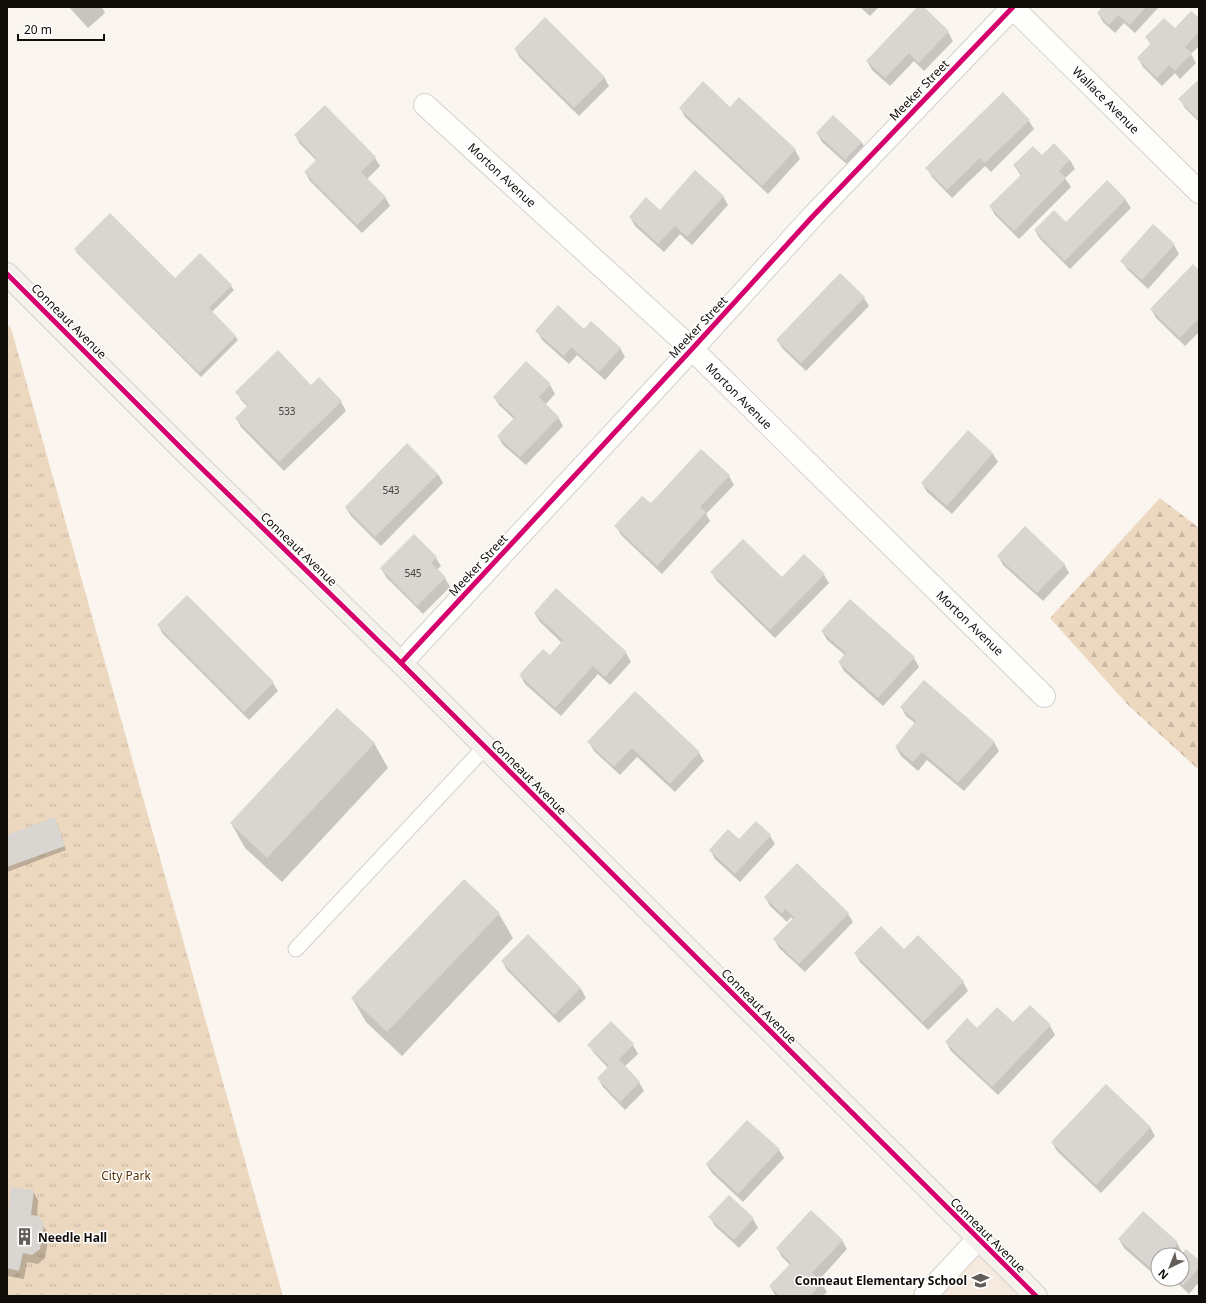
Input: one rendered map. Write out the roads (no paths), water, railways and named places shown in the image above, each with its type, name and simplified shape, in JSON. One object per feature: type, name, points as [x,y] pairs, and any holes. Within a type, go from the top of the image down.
[{"type":"street","name":"Wallace Avenue","points":[[1012,7],[1199,192]]},
{"type":"street","name":"Meeker Street","points":[[401,663],[813,216],[1012,7]]},
{"type":"street","name":"Morton Avenue","points":[[425,105],[692,349],[1044,696]]},
{"type":"street","name":"Conneaut Avenue","points":[[7,274],[197,464],[401,663],[1036,1296]]},
{"type":"street","points":[[925,1296],[978,1239]]},
{"type":"lane","points":[[296,949],[485,747]]},
{"type":"place","name":"Needle Hall","points":[[25,1237]]},
{"type":"place","name":"Conneaut Elementary School","points":[[980,1280]]},
{"type":"park label","name":"City Park","points":[[126,1175]]}]
